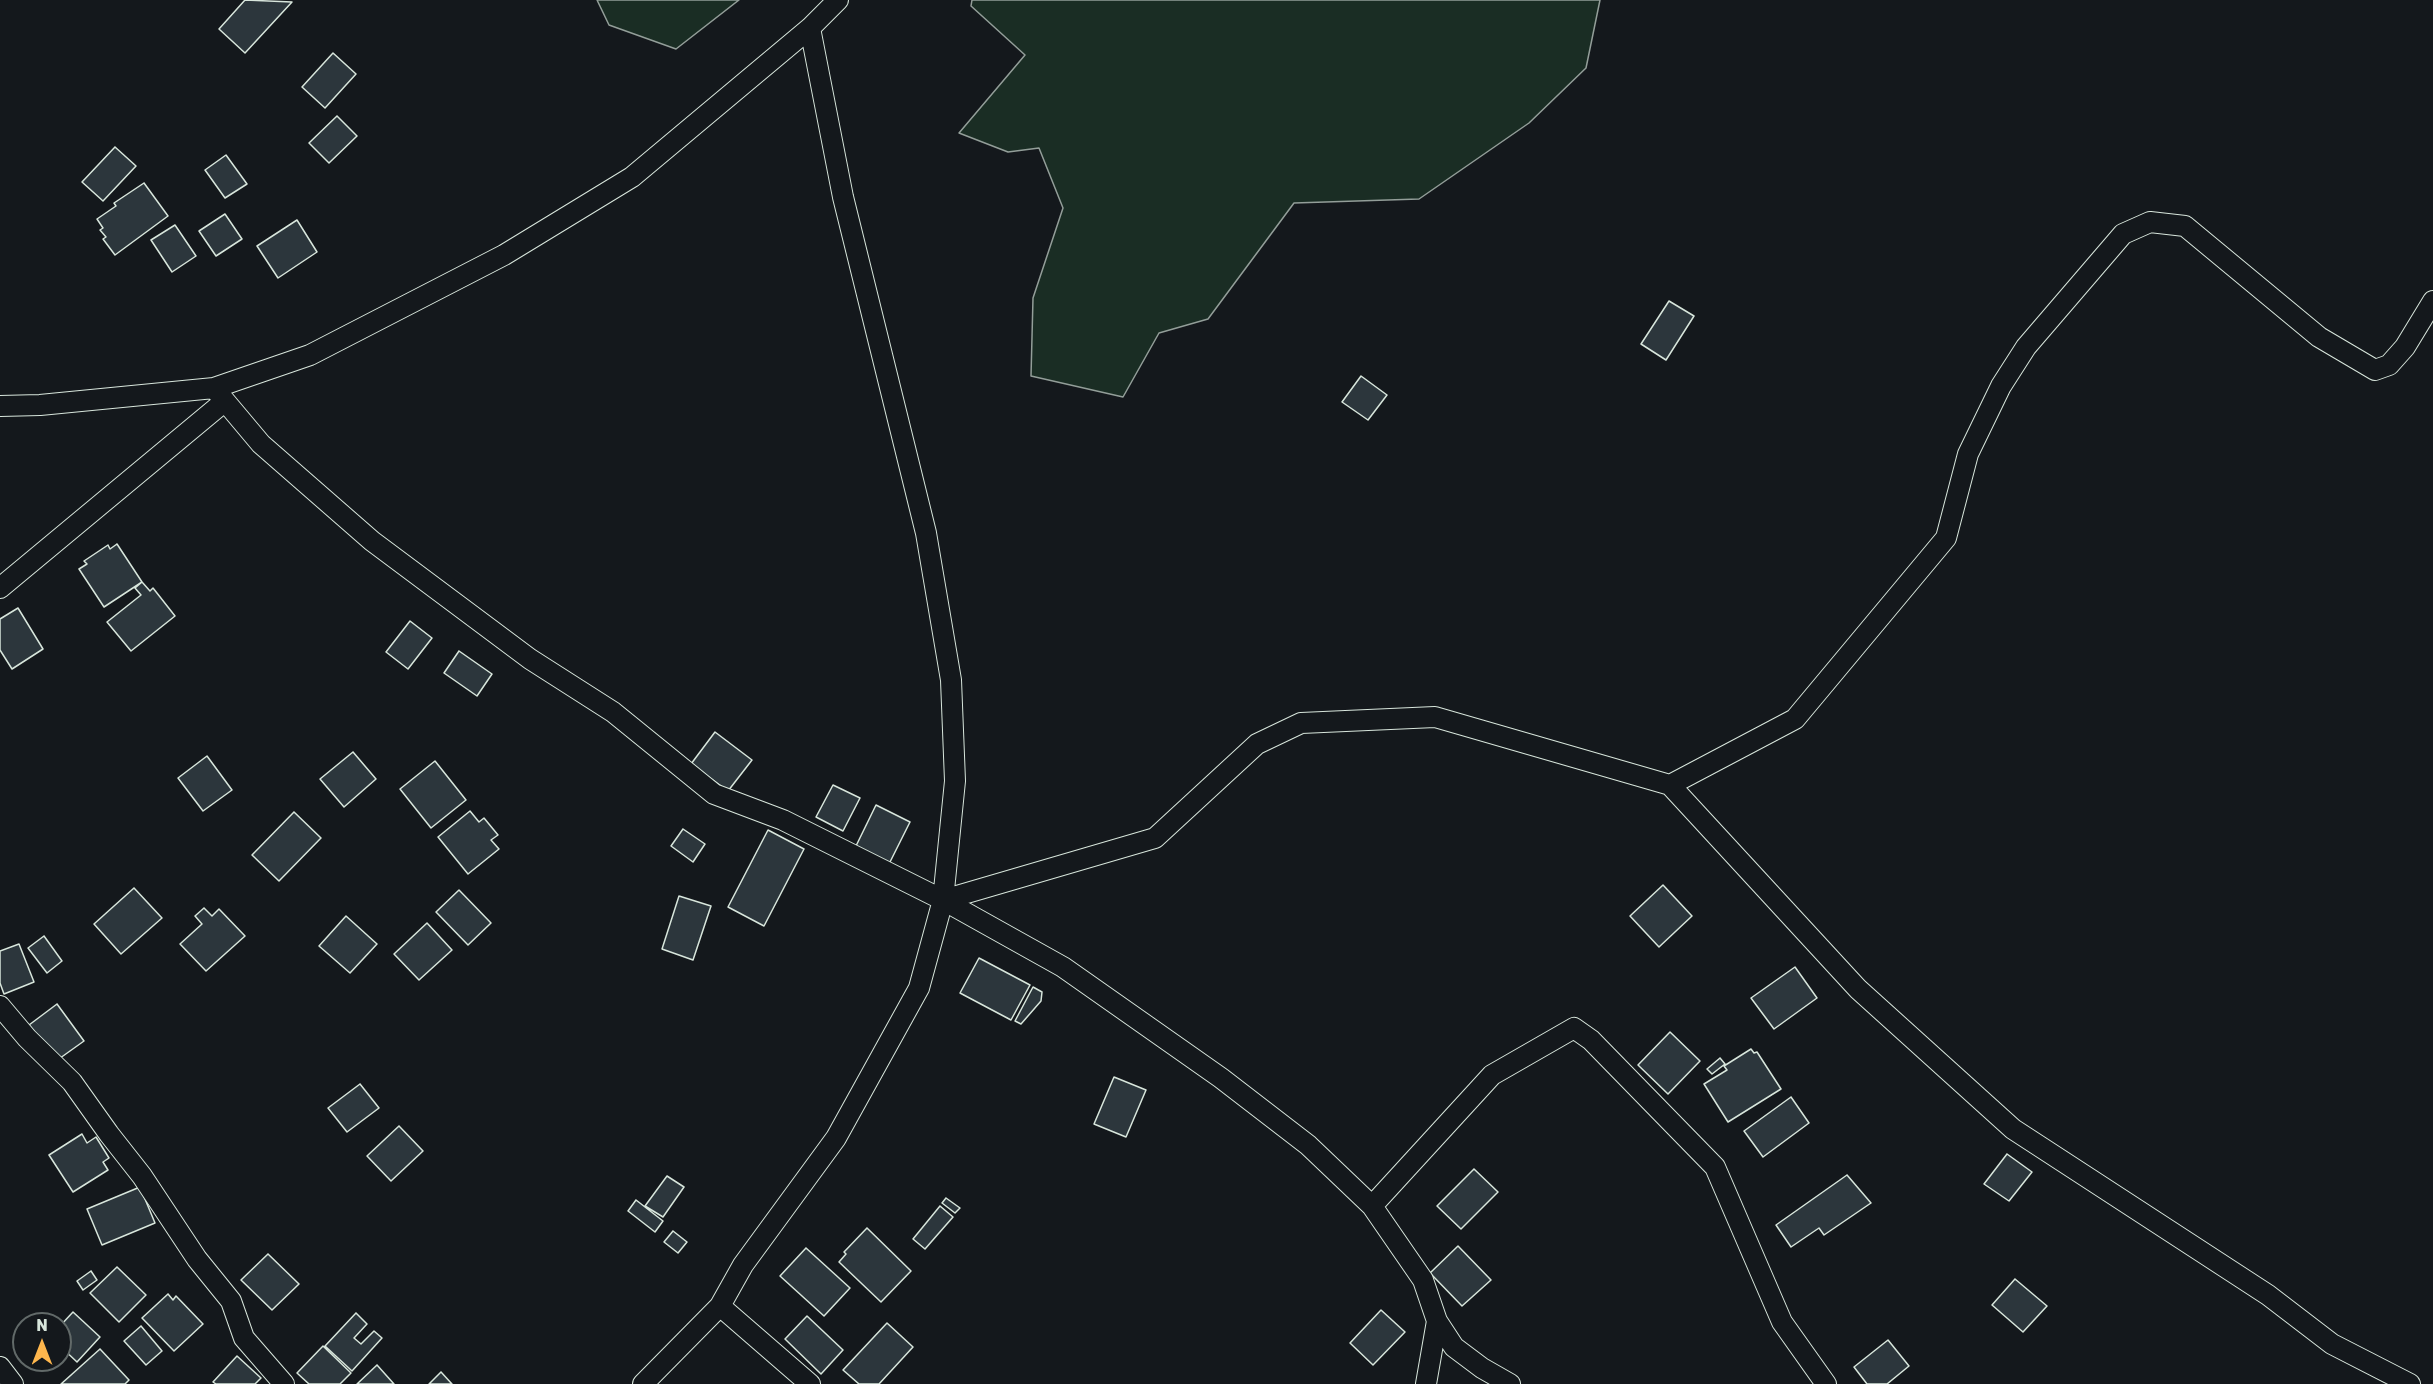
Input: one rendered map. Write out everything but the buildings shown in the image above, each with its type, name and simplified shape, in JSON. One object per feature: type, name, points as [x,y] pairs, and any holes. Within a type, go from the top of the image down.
[{"type":"street","points":[[0,588],[220,394],[310,355],[504,255],[632,177],[810,28],[838,0]]},
{"type":"street","points":[[643,1384],[720,1306],[743,1265],[836,1138],[919,988],[943,900],[955,781],[951,680],[926,533],[843,197],[810,28]]},
{"type":"street","points":[[1670,785],[1795,719],[1946,538],[1968,454],[2001,386],[2026,347],[2122,234],[2150,222],[2185,226],[2319,337],[2375,370],[2389,364],[2405,347],[2433,301]]},
{"type":"street","points":[[0,406],[220,394]]},
{"type":"street","points":[[220,394],[261,444],[372,541],[530,659],[613,712],[714,794],[783,820],[943,900],[1063,967],[1221,1078],[1308,1145],[1372,1206],[1423,1280],[1437,1321],[1454,1347],[1482,1368],[1510,1384]]},
{"type":"street","points":[[943,900],[1155,838],[1257,744],[1301,723],[1435,717],[1670,785],[1858,989],[2013,1130],[2268,1295],[2332,1344],[2410,1384]]},
{"type":"street","points":[[0,1006],[27,1038],[72,1082],[108,1134],[142,1176],[196,1259],[231,1301],[244,1338],[284,1384]]},
{"type":"street","points":[[1372,1206],[1492,1075],[1574,1028],[1592,1040],[1715,1167],[1782,1322],[1826,1384]]},
{"type":"street","points":[[720,1306],[810,1384]]},
{"type":"street","points":[[1426,1384],[1437,1321]]},
{"type":"street","points":[[0,1367],[13,1384]]},
{"type":"green space","points":[[597,0],[739,0],[676,49],[609,25]]},
{"type":"green space","points":[[972,0],[1600,0],[1586,68],[1529,123],[1419,199],[1294,203],[1208,319],[1159,333],[1123,397],[1031,376],[1033,298],[1063,208],[1039,148],[1008,152],[959,133],[1025,55],[971,6]]}]
